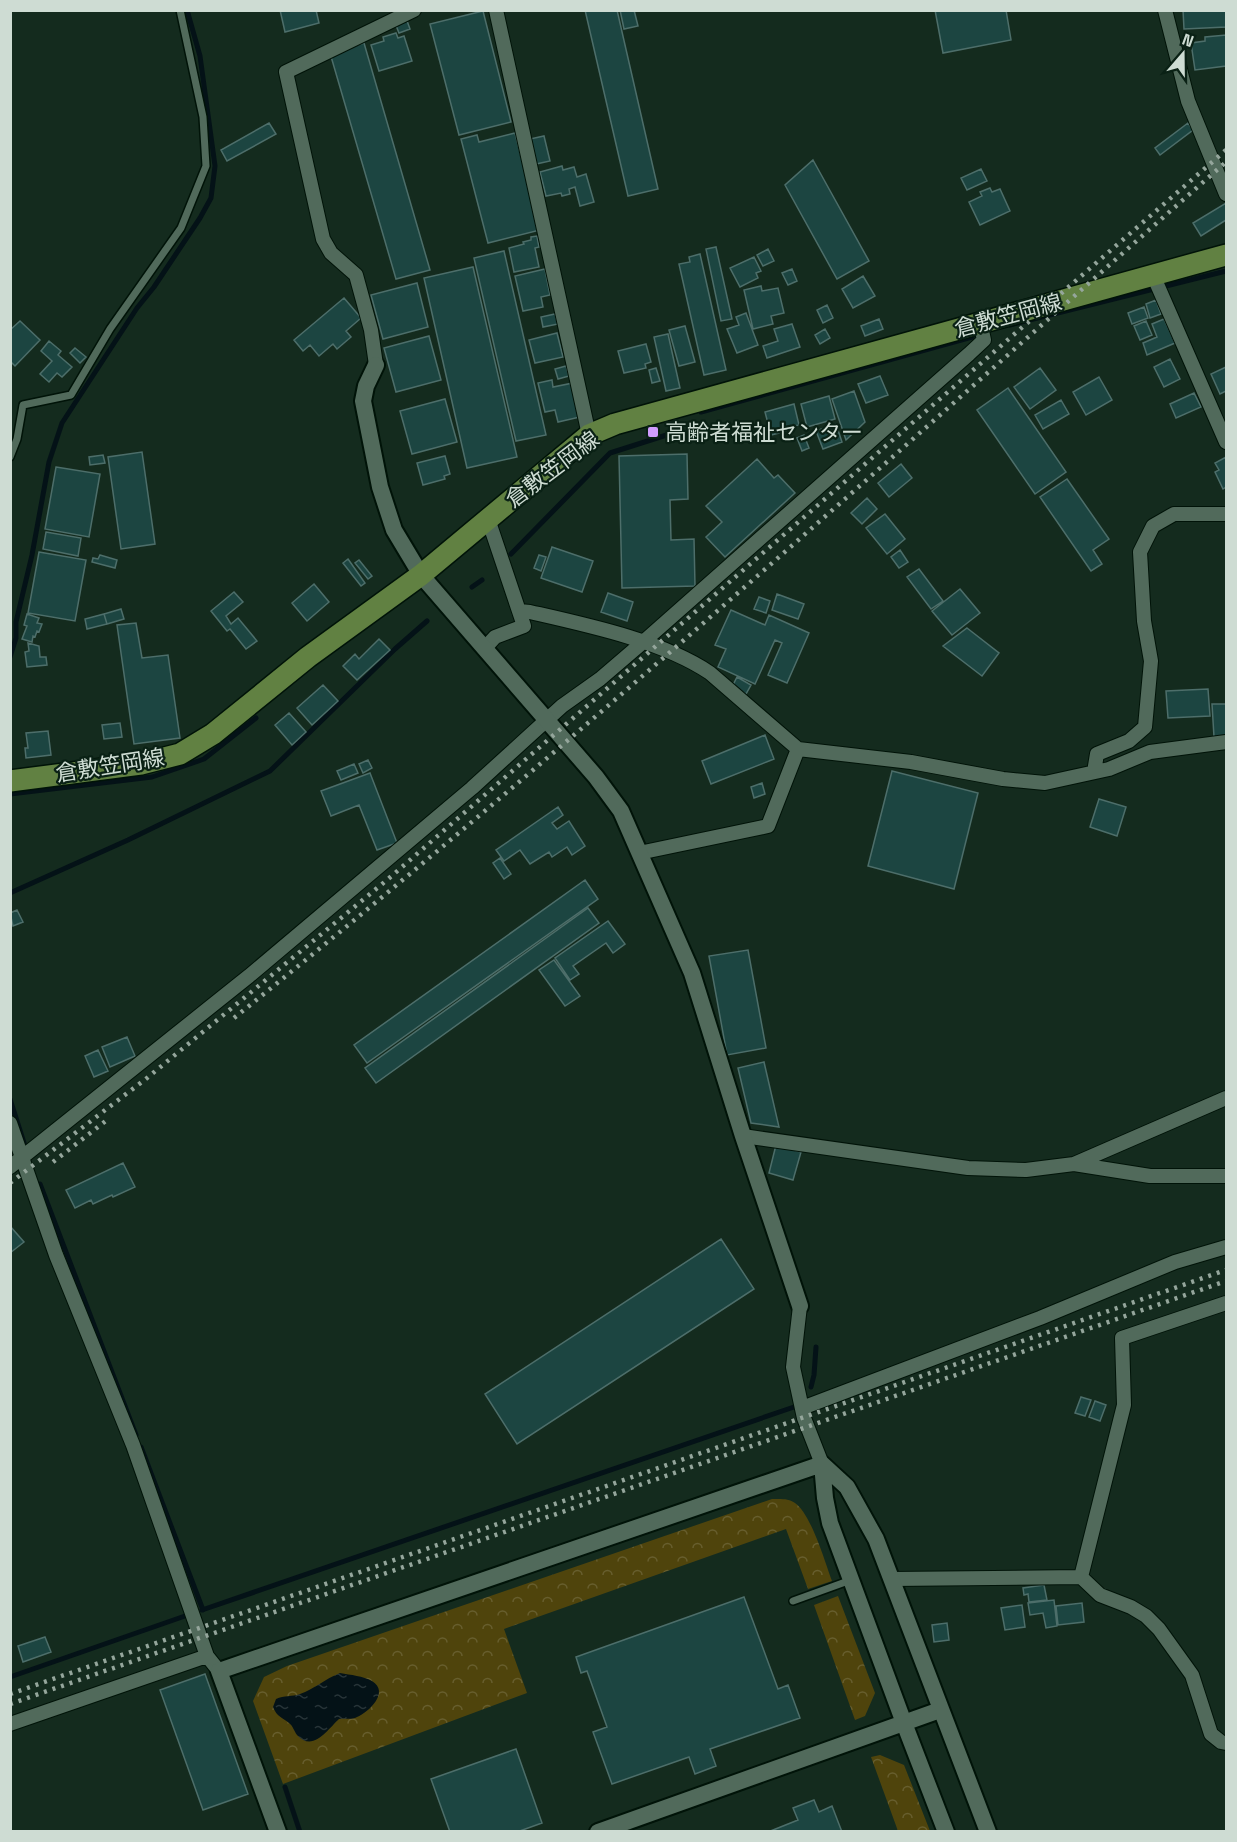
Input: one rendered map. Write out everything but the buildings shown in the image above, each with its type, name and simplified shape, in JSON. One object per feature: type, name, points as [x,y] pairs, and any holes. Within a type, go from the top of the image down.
[{"type":"main road","name":"倉敷笠岡線","points":[[10,780],[141,764],[180,754],[213,734],[308,657],[421,574],[589,435],[615,424],[980,322],[1156,284],[1227,255]]},
{"type":"street","points":[[414,10],[286,72],[323,239],[331,253],[356,275],[371,330],[376,365],[366,386],[363,401],[373,456],[394,530],[421,574],[596,777],[621,811],[692,973],[800,1306],[793,1367],[802,1408],[822,1464],[830,1523],[946,1832]]},
{"type":"street","points":[[496,10],[589,435]]},
{"type":"street","points":[[1165,10],[1188,100],[1227,194]]},
{"type":"street","points":[[1156,284],[1227,442]]},
{"type":"street","points":[[16,1162],[249,976],[472,788],[547,719],[600,679],[642,643],[984,340],[980,322]]},
{"type":"street","points":[[1094,772],[1097,754],[1129,741],[1145,728],[1151,661],[1144,621],[1140,552],[1153,526],[1174,514],[1227,514]]},
{"type":"street","points":[[484,648],[495,637],[524,626],[488,519]]},
{"type":"street","points":[[519,611],[570,621],[681,656],[711,674],[798,749],[911,762],[1003,779],[1045,783],[1109,769],[1150,752],[1227,742]]},
{"type":"street","points":[[639,853],[768,826],[798,749]]},
{"type":"street","points":[[1074,1164],[1227,1098]]},
{"type":"street","points":[[10,1123],[16,1162],[133,1445],[207,1656],[219,1671],[278,1832]]},
{"type":"street","points":[[743,1136],[968,1168],[1026,1170],[1074,1164],[1150,1176],[1227,1176]]},
{"type":"street","points":[[802,1408],[1040,1318],[1175,1262],[1227,1247]]},
{"type":"street","points":[[1081,1577],[1124,1405],[1122,1338],[1227,1303]]},
{"type":"street","points":[[219,1671],[822,1464]]},
{"type":"street","points":[[822,1464],[847,1487],[858,1503],[876,1539],[988,1832]]},
{"type":"street","points":[[892,1579],[1081,1577],[1100,1595],[1131,1607],[1146,1616],[1159,1629],[1192,1675],[1211,1734],[1221,1742],[1227,1743]]},
{"type":"street","points":[[10,1724],[207,1656]]},
{"type":"street","points":[[598,1832],[940,1710]]},
{"type":"lane","points":[[10,457],[17,440],[24,405],[71,395],[110,328],[181,228],[206,166],[203,117],[180,10]]},
{"type":"lane","points":[[793,1602],[851,1580]]},
{"type":"green space","points":[[772,1499],[790,1500],[807,1517],[832,1581],[808,1589],[786,1529],[504,1629],[527,1693],[283,1784],[253,1701],[264,1677],[287,1666]]},
{"type":"green space","points":[[838,1596],[875,1693],[865,1716],[855,1720],[814,1605]]},
{"type":"green space","points":[[880,1755],[904,1765],[930,1831],[898,1831],[871,1757]]},
{"type":"water","points":[[340,1673],[372,1681],[379,1691],[376,1701],[367,1711],[357,1717],[339,1719],[320,1738],[309,1742],[303,1740],[290,1724],[276,1713],[273,1707],[276,1699],[300,1694]]},
{"type":"waterway","points":[[10,657],[16,638],[16,622],[32,555],[49,462],[62,423],[137,308],[154,287],[200,218],[211,198],[215,166],[200,56],[187,10]]},
{"type":"waterway","points":[[1010,325],[1226,271]]},
{"type":"waterway","points":[[701,412],[972,337]]},
{"type":"waterway","points":[[511,554],[610,453],[676,432]]},
{"type":"waterway","points":[[472,587],[482,580]]},
{"type":"waterway","points":[[10,893],[128,840],[270,771],[395,649],[427,621]]},
{"type":"waterway","points":[[10,794],[152,777],[204,759],[256,718]]},
{"type":"waterway","points":[[10,1099],[25,1146]]},
{"type":"waterway","points":[[40,1184],[136,1435]]},
{"type":"waterway","points":[[811,1387],[816,1347]]},
{"type":"waterway","points":[[202,1610],[794,1407]]},
{"type":"waterway","points":[[141,1447],[203,1610]]},
{"type":"waterway","points":[[10,1677],[185,1616]]},
{"type":"waterway","points":[[285,1787],[300,1832]]},
{"type":"railway","points":[[10,1183],[147,1078],[387,880],[1226,150]]},
{"type":"railway","points":[[234,1018],[361,915],[611,703],[1226,162]]},
{"type":"railway","points":[[53,1162],[107,1120]]},
{"type":"railway","points":[[10,1694],[1226,1270]]},
{"type":"railway","points":[[10,1704],[1226,1281]]},
{"type":"place","name":"高齢者福祉センター","points":[[653,432]]}]
